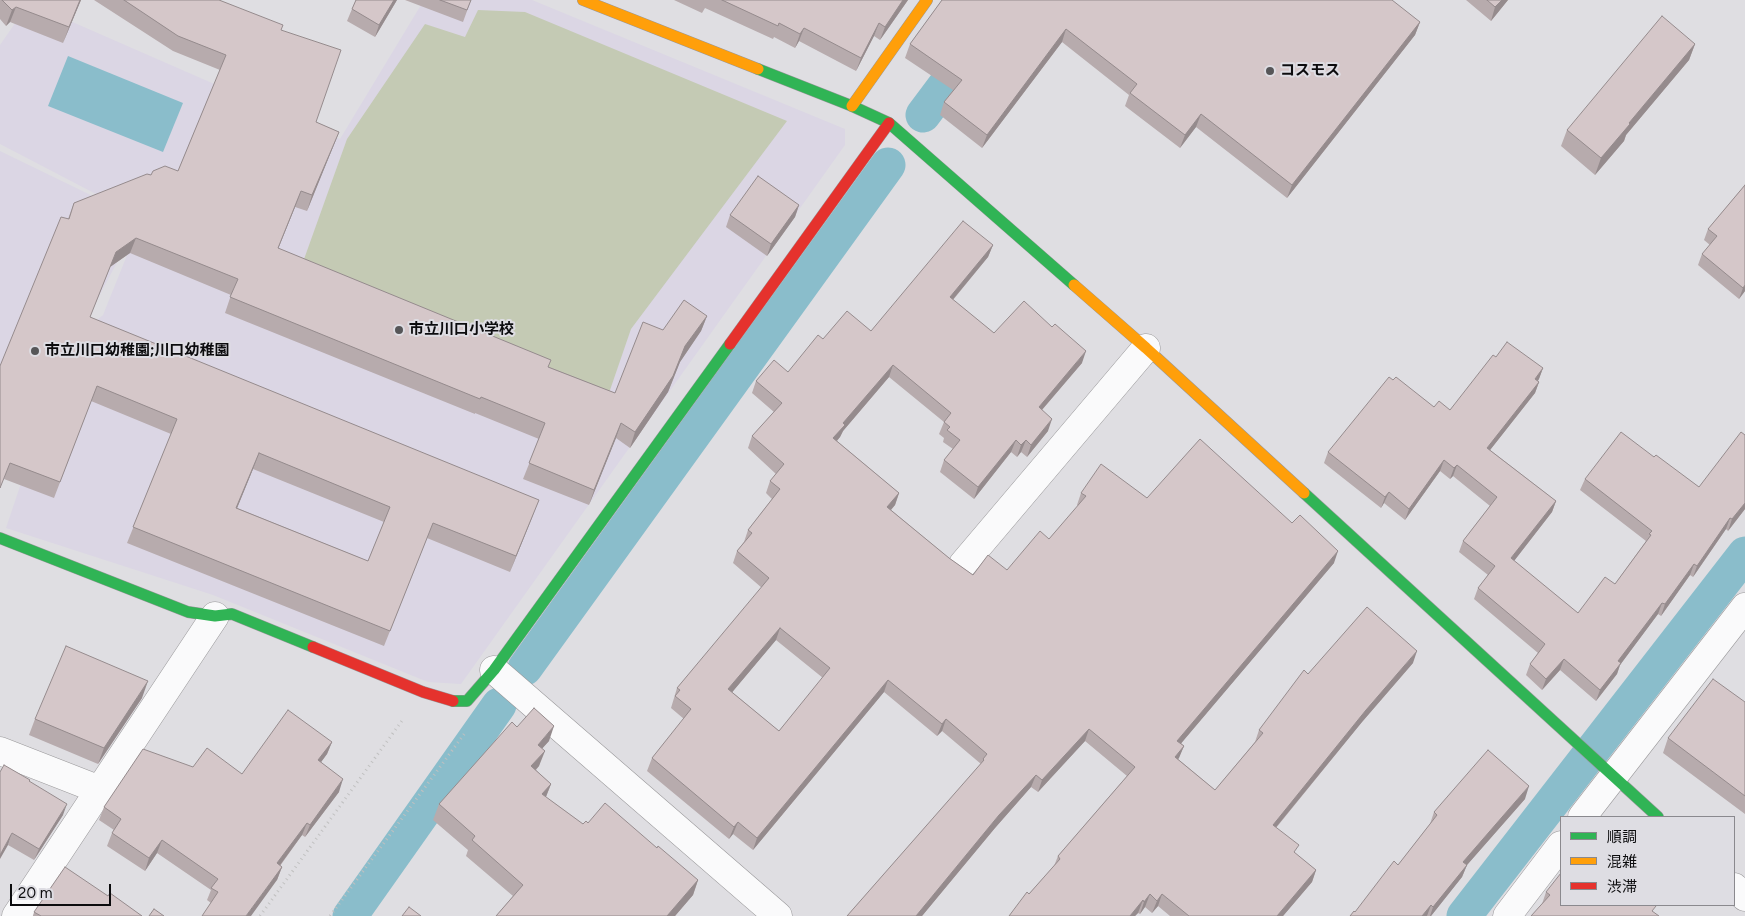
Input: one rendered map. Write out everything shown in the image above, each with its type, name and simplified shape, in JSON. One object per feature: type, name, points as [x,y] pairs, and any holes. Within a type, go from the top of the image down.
[{"type":"street","points":[[583,0],[852,106],[889,123],[1146,348],[1657,816]]},
{"type":"street","points":[[852,106],[927,0]]},
{"type":"street","points":[[0,538],[188,612],[215,616],[232,614],[423,692],[455,702],[467,701],[494,670],[889,123]]},
{"type":"street","points":[[963,564],[1146,348]]},
{"type":"street","points":[[1583,816],[1608,771],[1745,607]]},
{"type":"street","points":[[16,916],[215,616]]},
{"type":"street","points":[[494,670],[778,916]]},
{"type":"street","points":[[0,751],[100,790]]},
{"type":"street","points":[[1507,916],[1560,846]]},
{"type":"street","points":[[1735,888],[1745,897]]},
{"type":"path","points":[[260,916],[423,692]]},
{"type":"path","points":[[330,916],[475,720],[472,708],[467,701]]},
{"type":"shaded area","name":"市立川口小学校","points":[[424,0],[532,0],[845,129],[845,145],[461,684],[428,682],[213,595],[6,528],[57,376],[0,482],[0,151],[140,219],[78,336],[103,315],[142,218],[0,144],[0,45],[29,3],[340,139]]},
{"type":"green space","points":[[478,10],[525,12],[787,121],[631,329],[609,393],[303,262],[347,139],[425,24],[465,37]]},
{"type":"water","points":[[68,56],[183,103],[163,152],[48,106]]},
{"type":"building","points":[[2,0],[80,0],[69,27],[16,7],[12,10]]},
{"type":"building","points":[[124,0],[219,0],[283,25],[281,30],[341,50],[316,122],[339,132],[312,195],[301,191],[278,248],[551,360],[548,367],[615,393],[643,322],[663,330],[684,300],[707,316],[685,346],[673,376],[635,432],[621,423],[594,490],[529,463],[545,423],[481,397],[480,399],[230,297],[238,279],[136,238],[116,252],[90,317],[539,500],[516,556],[433,523],[390,631],[133,527],[177,419],[97,386],[60,482],[10,463],[0,488],[0,366],[61,217],[69,219],[74,203],[147,174],[151,175],[153,171],[165,166],[178,171],[226,55],[178,36]],"holes":[[[259,453],[390,507],[368,561],[236,508]]]},
{"type":"building","points":[[356,0],[394,0],[379,25],[352,9]]},
{"type":"building","points":[[440,0],[471,0],[467,10]]},
{"type":"building","points":[[722,0],[903,0],[885,27],[879,23],[861,58],[804,28],[800,34],[779,23],[778,26]]},
{"type":"building","points":[[942,0],[1392,0],[1420,22],[1292,185],[1201,114],[1185,135],[1130,93],[1137,84],[1066,29],[987,135],[944,102],[962,80],[910,44]]},
{"type":"building","points":[[1487,0],[1502,0],[1495,7]]},
{"type":"building","points":[[1662,16],[1695,44],[1601,158],[1567,130]]},
{"type":"building","points":[[758,176],[799,205],[771,244],[730,215]]},
{"type":"building","points":[[1745,185],[1745,285],[1743,288],[1702,254],[1717,236],[1708,229]]},
{"type":"building","points":[[963,221],[993,245],[950,297],[994,333],[1024,301],[1052,327],[1055,324],[1086,351],[1039,407],[1052,419],[1031,445],[1026,440],[1021,445],[1016,440],[978,487],[944,460],[960,440],[947,430],[950,427],[944,422],[951,413],[893,365],[843,423],[845,425],[833,438],[899,493],[887,507],[949,558],[973,575],[988,555],[1007,570],[1040,531],[1049,539],[1086,496],[1081,493],[1101,464],[1147,498],[1200,439],[1292,523],[1300,515],[1338,551],[1177,741],[1184,746],[1175,757],[1215,790],[1263,733],[1259,730],[1304,670],[1308,674],[1367,607],[1417,651],[1366,710],[1273,825],[1299,845],[1294,852],[1316,870],[1277,916],[1189,916],[1162,894],[1157,901],[1150,894],[1130,916],[1009,916],[1027,892],[1029,894],[1060,859],[1058,856],[1135,767],[1089,729],[1042,780],[1036,775],[999,815],[916,916],[847,916],[984,760],[987,754],[946,719],[942,724],[888,680],[757,838],[738,822],[734,827],[652,758],[691,709],[675,696],[680,690],[677,688],[769,578],[737,551],[752,533],[748,530],[780,489],[770,481],[784,464],[752,436],[782,403],[756,381],[774,360],[788,372],[818,335],[823,339],[847,311],[871,331]],"holes":[[[780,628],[830,668],[779,731],[728,689]]]},
{"type":"building","points":[[1507,342],[1543,368],[1535,379],[1539,382],[1487,448],[1556,501],[1511,558],[1578,613],[1605,577],[1615,584],[1652,531],[1585,479],[1621,432],[1699,487],[1741,432],[1745,435],[1745,503],[1732,519],[1730,518],[1697,566],[1694,564],[1665,604],[1662,603],[1618,661],[1621,663],[1600,690],[1564,659],[1546,679],[1530,664],[1545,644],[1478,588],[1495,566],[1463,541],[1497,497],[1457,465],[1454,468],[1444,460],[1409,509],[1389,492],[1385,497],[1328,452],[1389,377],[1393,380],[1396,377],[1434,407],[1439,401],[1450,410],[1493,355],[1496,357]]},
{"type":"building","points":[[66,646],[148,681],[104,748],[35,719]]},
{"type":"building","points":[[1713,679],[1745,702],[1745,796],[1668,738]]},
{"type":"building","points":[[534,708],[554,726],[538,745],[545,751],[531,766],[551,784],[542,794],[583,824],[586,821],[588,823],[605,803],[698,880],[667,916],[496,916],[523,885],[472,840],[475,836],[439,804],[512,722],[517,727]]},
{"type":"building","points":[[288,710],[332,742],[318,760],[343,779],[310,825],[307,823],[277,863],[282,867],[246,916],[202,916],[218,892],[211,888],[218,879],[162,840],[149,858],[112,833],[121,819],[104,807],[143,749],[193,767],[207,748],[242,774]]},
{"type":"building","points":[[1488,750],[1529,786],[1463,862],[1467,865],[1433,907],[1431,905],[1422,916],[1350,916],[1394,861],[1398,865],[1437,815],[1434,812]]},
{"type":"building","points":[[4,765],[67,804],[39,849],[12,833],[0,855],[0,772]]},
{"type":"building","points":[[65,867],[108,896],[110,893],[142,916],[41,916],[34,912]]},
{"type":"building","points":[[1560,874],[1560,906],[1656,906],[1652,911],[1659,916],[1531,916],[1550,895],[1546,892]]},
{"type":"building","points":[[409,907],[421,916],[402,916]]},
{"type":"building","points":[[154,909],[164,916],[149,916]]},
{"type":"waterway","points":[[923,115],[1009,0]]},
{"type":"waterway","points":[[525,668],[888,165]]},
{"type":"waterway","points":[[1464,916],[1745,554]]},
{"type":"waterway","points":[[350,916],[499,705]]},
{"type":"traffic: fast","points":[[758,69],[852,106],[889,123],[1074,285]]},
{"type":"traffic: fast","points":[[453,701],[467,701],[494,670],[730,344]]},
{"type":"traffic: fast","points":[[1304,493],[1657,816]]},
{"type":"traffic: fast","points":[[0,538],[188,612],[215,616],[232,614],[313,647]]},
{"type":"traffic: slow","points":[[583,0],[758,69]]},
{"type":"traffic: slow","points":[[852,106],[927,0]]},
{"type":"traffic: slow","points":[[1074,285],[1146,348],[1304,493]]},
{"type":"traffic: jam","points":[[730,344],[889,123]]},
{"type":"traffic: jam","points":[[313,647],[423,692],[453,701]]},
{"type":"place","name":"コスモス","points":[[1270,71]]},
{"type":"place","name":"市立川口小学校","points":[[399,330]]},
{"type":"place","name":"市立川口幼稚園;川口幼稚園","points":[[35,351]]}]
